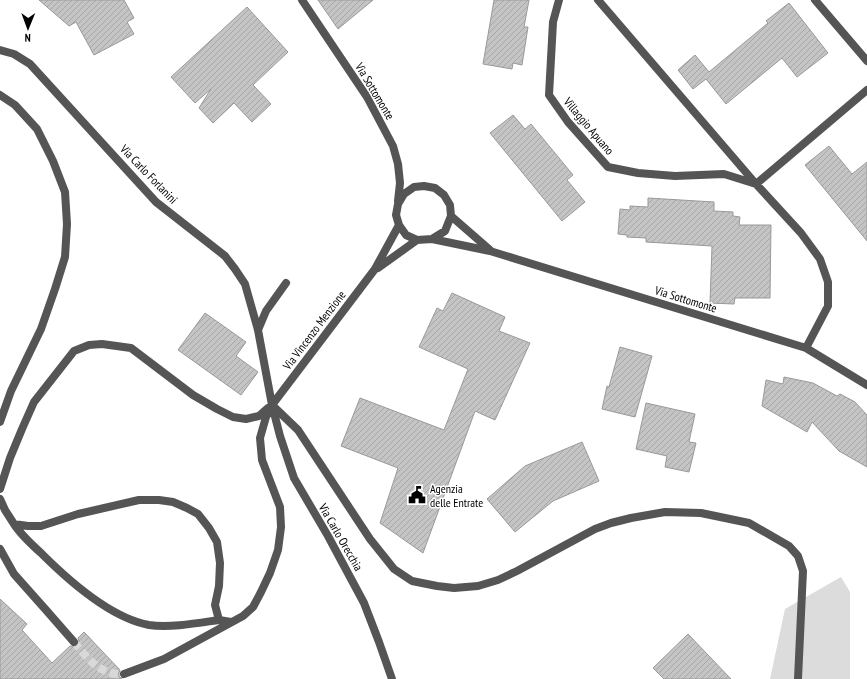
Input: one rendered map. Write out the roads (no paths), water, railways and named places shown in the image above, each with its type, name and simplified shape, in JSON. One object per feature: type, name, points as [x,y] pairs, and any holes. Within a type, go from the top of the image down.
[{"type":"street","name":"Via Sottomonte","points":[[302,0],[368,97],[392,146],[398,164],[400,183],[398,204]]},
{"type":"street","name":"Villaggio Apuano","points":[[559,0],[553,22],[549,95],[568,122],[608,166],[638,173],[675,176],[724,174],[756,184]]},
{"type":"street","points":[[598,0],[756,184],[801,233],[820,259],[828,282],[828,306],[806,348]]},
{"type":"street","points":[[815,0],[867,61]]},
{"type":"street","name":"Via Carlo Forlanini","points":[[0,50],[14,54],[30,64],[156,202],[225,256],[235,269],[245,284],[258,330],[272,405]]},
{"type":"street","points":[[756,184],[867,90]]},
{"type":"street","points":[[0,95],[15,105],[37,129],[53,162],[65,192],[68,224],[64,257],[41,330],[11,391],[0,422]]},
{"type":"street","points":[[424,186],[435,188],[444,195],[450,205],[451,216],[445,231],[432,239],[417,240],[406,235],[399,225],[396,214],[398,204],[404,194],[414,187],[424,186]]},
{"type":"street","name":"Via Sottomonte","points":[[451,216],[490,251]]},
{"type":"street","name":"Via Vincenzo Menzione","points":[[272,405],[375,269],[399,225]]},
{"type":"street","name":"Via Sottomonte","points":[[432,239],[490,251],[806,348],[867,385]]},
{"type":"street","name":"Via Vincenzo Menzione","points":[[375,269],[417,240]]},
{"type":"street","points":[[258,330],[266,312],[286,283]]},
{"type":"street","points":[[0,489],[10,458],[34,402],[74,352],[89,345],[102,344],[131,348],[193,395],[233,417],[246,419],[259,416],[272,405]]},
{"type":"street","points":[[124,674],[164,659],[243,616],[253,607],[270,573],[278,550],[281,528],[280,507],[262,460],[260,438],[266,417],[272,405]]},
{"type":"street","points":[[272,405],[298,430],[370,539],[389,563],[394,569],[412,581],[454,588],[478,586],[498,580],[595,529],[618,521],[666,512],[701,513],[749,523],[789,546],[798,556],[803,571],[798,679]]},
{"type":"street","name":"Via Carlo Orecchia","points":[[272,405],[280,436],[294,478],[328,536],[364,604],[380,642],[392,679]]},
{"type":"street","points":[[0,499],[5,510],[19,531],[70,580],[113,610],[132,620],[149,625],[168,626],[219,620],[231,622]]},
{"type":"street","points":[[14,524],[41,526],[78,514],[139,500],[173,502],[187,508],[198,514],[209,528],[216,542],[220,563],[220,586],[215,605],[219,620]]},
{"type":"street","points":[[0,549],[14,574],[74,642]]},
{"type":"tunnel","points":[[74,642],[95,665],[111,673],[124,674]]},
{"type":"place","name":"Agenzia delle Entrate","points":[[417,495]]}]
